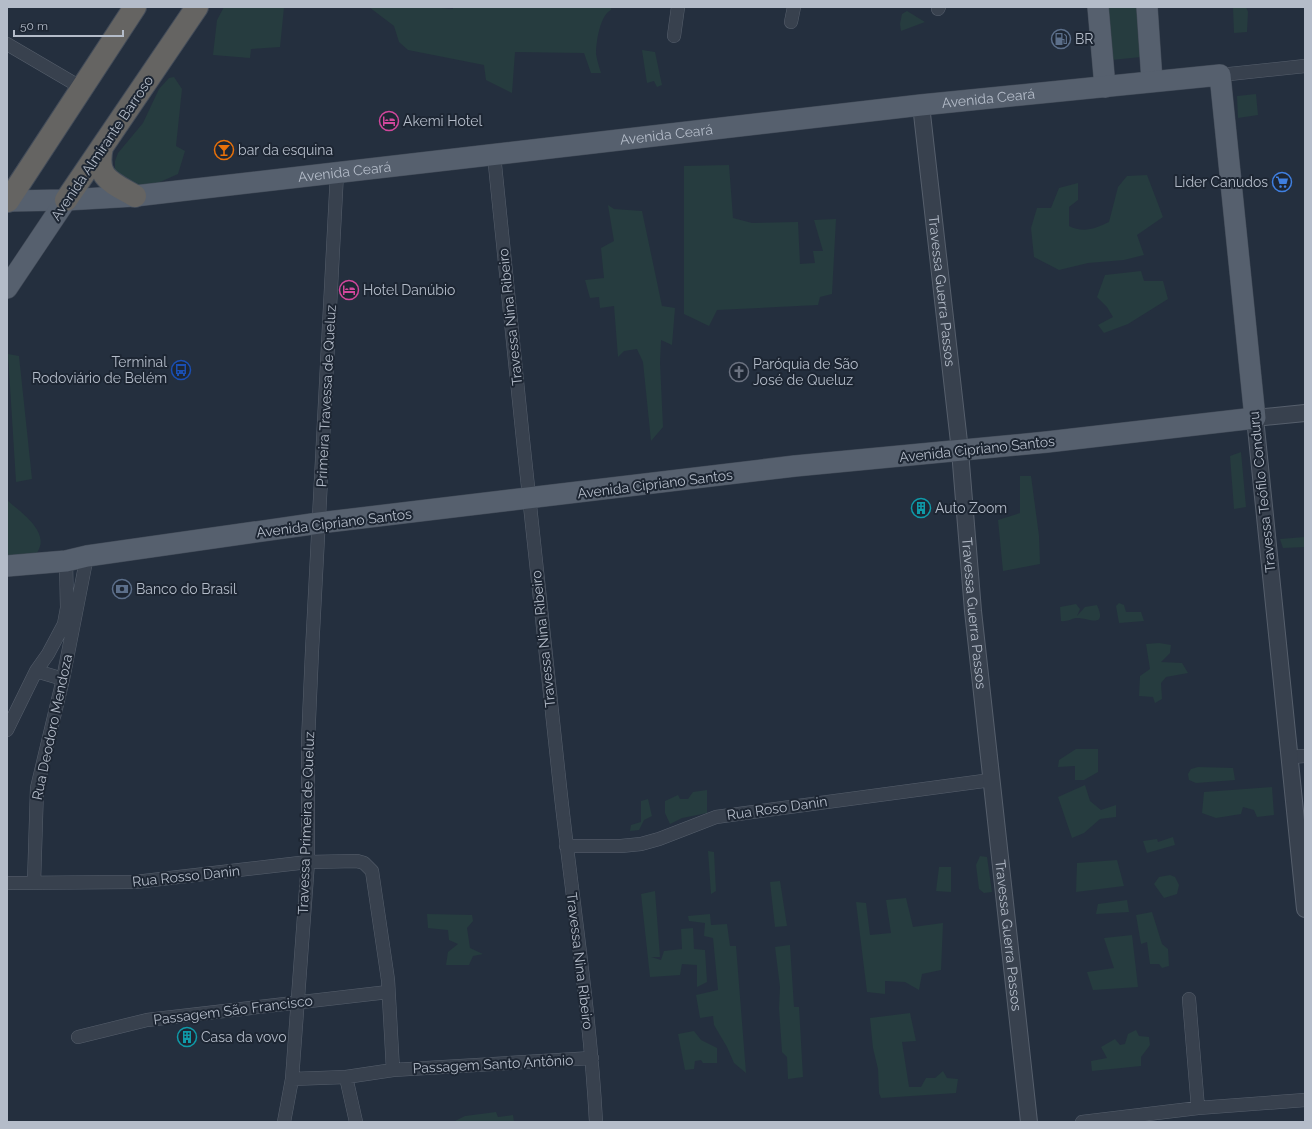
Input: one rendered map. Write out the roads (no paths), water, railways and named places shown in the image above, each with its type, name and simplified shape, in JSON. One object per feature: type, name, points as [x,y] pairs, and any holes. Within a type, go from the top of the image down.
[{"type":"highway","points":[[14,201],[82,88],[136,7]]},
{"type":"highway","name":"Avenida Almirante Barroso","points":[[66,200],[197,7]]},
{"type":"highway","points":[[102,147],[101,170],[106,179],[135,196]]},
{"type":"main road","points":[[1098,7],[1105,87]]},
{"type":"main road","points":[[1147,7],[1152,81]]},
{"type":"main road","name":"Avenida Ceará","points":[[14,201],[135,196],[921,105],[1220,75]]},
{"type":"main road","name":"Travessa Teófilo Conduru","points":[[1220,75],[1254,418]]},
{"type":"main road","name":"Avenida Almirante Barroso","points":[[7,288],[66,200]]},
{"type":"main road","name":"Avenida Cipriano Santos","points":[[7,566],[66,561],[88,556],[319,523],[794,466],[960,451],[1254,418]]},
{"type":"street","points":[[674,36],[678,7]]},
{"type":"street","points":[[791,22],[794,7]]},
{"type":"street","points":[[7,44],[82,88]]},
{"type":"street","name":"Avenida Ceará","points":[[1220,75],[1305,66]]},
{"type":"street","name":"Travessa Guerra Passos","points":[[921,105],[960,451],[973,611],[1029,1122]]},
{"type":"street","name":"Travessa Nina Ribeiro","points":[[494,155],[528,499],[566,846],[592,1058],[596,1122]]},
{"type":"street","name":"Primeira Travessa de Queluz","points":[[319,523],[337,173]]},
{"type":"street","name":"Avenida Cipriano Santos","points":[[1254,418],[1305,413]]},
{"type":"street","name":"Travessa Teófilo Conduru","points":[[1254,418],[1305,909]]},
{"type":"street","name":"Travessa Primeira de Queluz","points":[[284,1122],[292,1079],[296,1002],[308,862],[308,742],[319,523]]},
{"type":"street","name":"Rua Deodoro Mendoza","points":[[34,883],[37,788],[63,679],[88,556]]},
{"type":"street","points":[[7,730],[36,671],[59,635],[66,618],[66,561]]},
{"type":"street","points":[[36,671],[63,679]]},
{"type":"street","points":[[1289,758],[1305,756]]},
{"type":"street","name":"Rua Roso Danin","points":[[566,846],[621,846],[641,844],[659,839],[703,820],[737,813],[991,780]]},
{"type":"street","name":"Rua Rosso Danin","points":[[7,883],[135,882],[308,862],[357,861],[364,863]]},
{"type":"street","name":"Passagem Santo Antônio","points":[[364,863],[372,872],[388,992],[393,1070]]},
{"type":"street","name":"Passagem São Francisco","points":[[78,1037],[147,1020],[388,992]]},
{"type":"street","points":[[1189,999],[1198,1108]]},
{"type":"street","name":"Passagem Santo Antônio","points":[[292,1079],[346,1077],[393,1070],[592,1058]]},
{"type":"street","points":[[346,1077],[356,1122]]},
{"type":"street","points":[[1082,1122],[1198,1108],[1305,1100]]},
{"type":"place","name":"BR","points":[[1061,39]]},
{"type":"place","name":"Akemi Hotel","points":[[389,121]]},
{"type":"place","name":"bar da esquina","points":[[224,150]]},
{"type":"place","name":"Lider Canudos","points":[[1282,182]]},
{"type":"place","name":"Hotel Danúbio","points":[[349,290]]},
{"type":"place","name":"Terminal Rodoviário de Belém","points":[[181,370]]},
{"type":"place","name":"Paróquia de São José de Queluz","points":[[739,372]]},
{"type":"place","name":"Auto Zoom","points":[[921,508]]},
{"type":"place","name":"Banco do Brasil","points":[[122,589]]},
{"type":"place","name":"Casa da vovo","points":[[187,1037]]}]
